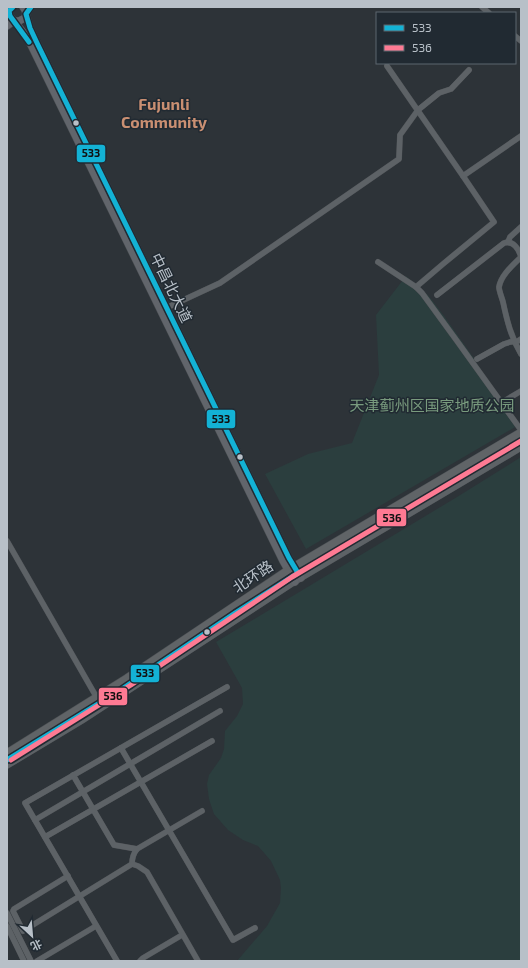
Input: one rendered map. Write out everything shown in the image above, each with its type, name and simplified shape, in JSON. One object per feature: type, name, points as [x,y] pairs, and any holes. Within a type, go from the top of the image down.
[{"type":"highway","name":"北环路","points":[[7,754],[521,434]]},
{"type":"highway","name":"北环路","points":[[7,760],[130,684],[295,574],[521,441]]},
{"type":"main road","points":[[7,26],[14,21],[19,21],[25,18],[25,10],[31,7]]},
{"type":"main road","name":"中昌北大道","points":[[9,10],[10,16],[31,45],[295,574]]},
{"type":"main road","name":"中昌北大道","points":[[25,10],[30,28],[164,309]]},
{"type":"street","points":[[387,66],[494,222],[416,287]]},
{"type":"street","points":[[164,309],[220,283],[399,159],[400,135],[418,110],[439,93],[451,89],[469,70]]},
{"type":"street","points":[[463,176],[521,136]]},
{"type":"street","points":[[437,295],[504,243],[508,242],[510,237],[521,227]]},
{"type":"street","points":[[508,242],[513,244],[519,251],[521,257],[509,269],[499,288],[509,327],[521,354]]},
{"type":"street","points":[[378,262],[416,287],[429,302],[521,430]]},
{"type":"street","points":[[477,359],[504,344],[521,340]]},
{"type":"street","points":[[506,400],[521,391]]},
{"type":"street","points":[[7,766],[82,721],[295,574],[521,448]]},
{"type":"street","points":[[7,541],[97,698]]},
{"type":"street","points":[[117,961],[25,803],[227,687]]},
{"type":"street","points":[[35,820],[220,711]]},
{"type":"street","points":[[45,837],[212,741]]},
{"type":"street","points":[[121,748],[233,940],[255,928]]},
{"type":"street","points":[[73,775],[114,845],[137,849]]},
{"type":"street","points":[[132,864],[134,852],[137,849],[202,811]]},
{"type":"street","points":[[68,876],[14,909],[13,911],[23,931],[132,864]]},
{"type":"street","points":[[132,864],[147,872],[198,961]]},
{"type":"street","points":[[7,913],[31,961]]},
{"type":"street","points":[[7,926],[24,961]]},
{"type":"street","points":[[37,961],[96,926]]},
{"type":"street","points":[[140,961],[182,934]]},
{"type":"street","points":[[7,943],[13,938]]},
{"type":"green space","name":"天津蓟州区国家地质公园","points":[[406,276],[428,295],[444,316],[473,357],[517,426],[306,549],[265,474],[308,454],[352,443],[379,375],[376,315]]},
{"type":"green space","points":[[521,457],[521,961],[237,961],[267,926],[280,903],[281,888],[280,880],[271,861],[258,846],[243,840],[228,830],[214,814],[209,799],[207,784],[209,775],[221,758],[224,749],[225,731],[237,716],[243,704],[242,688],[216,642]]},
{"type":"transit line","name":"533","points":[[13,7],[9,11],[10,16],[29,42]]},
{"type":"transit line","name":"533","points":[[7,760],[116,693],[235,613],[298,573],[289,558],[38,45],[30,28],[26,14],[31,7]]},
{"type":"transit line","name":"536","points":[[11,760],[131,685],[292,577],[521,441]]},
{"type":"district","name":"Fujunli Community","points":[[164,113]]}]
